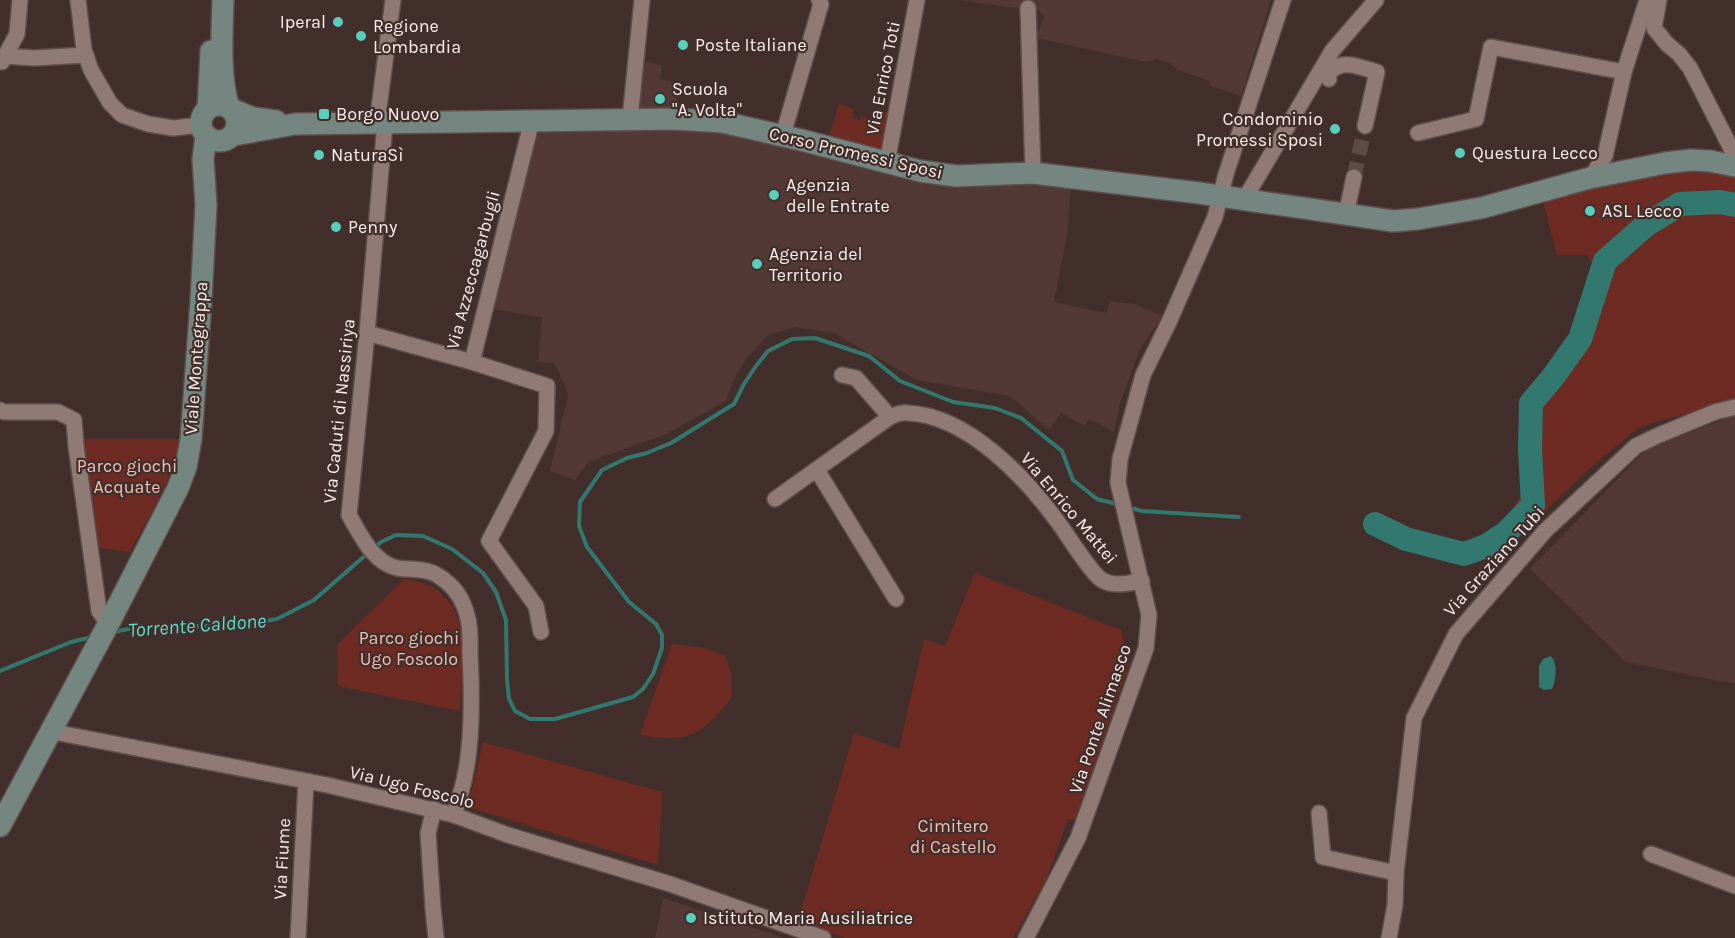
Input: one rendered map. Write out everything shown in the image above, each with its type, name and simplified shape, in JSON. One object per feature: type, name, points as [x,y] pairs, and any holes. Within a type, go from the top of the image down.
[{"type":"street","points":[[3,60],[17,34],[20,0]]},
{"type":"street","points":[[78,0],[86,55],[91,70],[110,103],[122,115],[148,124],[172,128],[205,123]]},
{"type":"street","name":"Viale Montegrappa","points":[[0,826],[108,624],[178,488],[186,467],[192,427],[206,205],[205,123],[214,0]]},
{"type":"street","points":[[205,123],[213,140],[220,141],[231,137],[237,128],[237,120],[229,108],[225,94],[222,39],[223,0]]},
{"type":"street","name":"Via Caduti di Nassiriya","points":[[393,0],[381,123],[367,333],[349,515],[361,537],[380,560],[395,567],[436,574],[453,588],[464,604],[469,620],[471,738],[465,775],[454,815]]},
{"type":"street","points":[[630,119],[642,0]]},
{"type":"street","points":[[783,135],[821,4],[819,0]]},
{"type":"street","name":"Via Enrico Toti","points":[[887,163],[917,0]]},
{"type":"street","name":"Via Ponte Alimasco","points":[[1026,938],[1078,838],[1146,648],[1149,615],[1118,483],[1120,459],[1143,375],[1215,217],[1226,174],[1283,0]]},
{"type":"street","points":[[1244,200],[1332,51],[1376,0]]},
{"type":"street","points":[[1590,178],[1605,156],[1624,72],[1647,0]]},
{"type":"street","points":[[1659,0],[1654,28],[1690,68],[1735,156]]},
{"type":"street","points":[[1028,8],[1033,173]]},
{"type":"street","points":[[1418,133],[1476,119],[1491,47],[1624,72]]},
{"type":"street","points":[[3,60],[86,55]]},
{"type":"street","points":[[1329,79],[1331,69],[1344,64],[1377,72],[1365,126]]},
{"type":"street","points":[[205,123],[215,105],[229,108]]},
{"type":"street","name":"Corso Promessi Sposi","points":[[229,108],[254,118],[295,124],[674,118],[722,122],[783,135],[920,171],[956,176],[1033,173],[1393,221],[1481,208],[1590,178],[1691,160],[1735,166]]},
{"type":"street","name":"Via Azzeccagarbugli","points":[[367,333],[472,362],[532,120]]},
{"type":"street","name":"Corso Promessi Sposi","points":[[231,137],[295,124]]},
{"type":"street","name":"Viale Montegrappa","points":[[206,205],[216,168],[231,137]]},
{"type":"street","points":[[1351,216],[1354,177]]},
{"type":"street","points":[[1351,216],[1362,192]]},
{"type":"street","points":[[472,362],[547,386],[546,431],[489,541],[536,606],[541,632]]},
{"type":"street","points":[[775,499],[890,417],[856,378],[842,375]]},
{"type":"street","name":"Via Graziano Tubi","points":[[1389,938],[1395,905],[1396,873],[1414,718],[1456,634],[1545,531],[1636,446],[1715,412],[1735,407]]},
{"type":"street","points":[[0,410],[4,412],[58,412],[74,420],[99,611],[108,624]]},
{"type":"street","name":"Via Enrico Mattei","points":[[890,417],[905,412],[932,416],[956,426],[1011,467],[1047,506],[1101,580],[1120,584],[1142,581]]},
{"type":"street","points":[[817,470],[896,599]]},
{"type":"street","name":"Via Ugo Foscolo","points":[[51,730],[434,809],[508,835],[670,884],[823,938]]},
{"type":"street","name":"Via Fiume","points":[[298,938],[306,782]]},
{"type":"street","points":[[434,809],[428,833],[436,938]]},
{"type":"street","points":[[1319,813],[1323,857],[1396,873]]},
{"type":"street","points":[[1651,854],[1735,886]]},
{"type":"shaded area","points":[[960,0],[1271,0],[1241,96],[1209,85],[1210,81],[1178,70],[1171,64],[1158,59],[1147,62],[1036,38],[1044,17],[1038,9]]},
{"type":"shaded area","points":[[640,61],[662,65],[660,79],[677,83],[678,108],[634,112]]},
{"type":"shaded area","points":[[539,129],[716,129],[928,185],[1039,181],[1071,187],[1067,235],[1054,302],[1106,313],[1110,301],[1134,304],[1162,316],[1140,349],[1120,403],[1114,432],[1089,419],[1085,426],[1061,413],[1049,430],[1010,396],[917,380],[834,333],[795,327],[768,335],[747,357],[733,381],[726,401],[664,435],[588,462],[575,480],[550,471],[568,396],[554,363],[538,362],[542,317],[490,309]]},
{"type":"shaded area","points":[[1735,415],[1735,684],[1626,662],[1530,569],[1650,448]]},
{"type":"shaded area","name":"Istituto Maria Ausiliatrice","points":[[663,898],[784,938],[655,938]]},
{"type":"green space","points":[[839,104],[854,109],[852,118],[860,120],[861,116],[878,122],[882,111],[891,113],[882,150],[829,137]]},
{"type":"green space","points":[[1684,171],[1703,171],[1735,177],[1735,402],[1638,428],[1587,471],[1541,515],[1527,520],[1514,507],[1527,484],[1524,413],[1529,396],[1553,377],[1580,339],[1593,300],[1594,267],[1586,255],[1557,255],[1542,197]]},
{"type":"green space","name":"Parco giochi Acquate","points":[[84,439],[180,439],[166,483],[130,552],[99,548]]},
{"type":"green space","name":"Cimitero di Castello","points":[[975,573],[1121,630],[1129,665],[1075,820],[1068,819],[1046,880],[1013,938],[845,938],[798,921],[854,733],[899,749],[924,639],[945,646]]},
{"type":"green space","name":"Parco giochi Ugo Foscolo","points":[[403,580],[423,583],[440,592],[453,607],[457,616],[462,646],[460,711],[338,686],[337,645]]},
{"type":"green space","points":[[672,644],[704,648],[725,656],[731,672],[731,699],[711,721],[692,734],[671,738],[640,735]]},
{"type":"green space","points":[[483,742],[662,792],[658,865],[468,807]]},
{"type":"water","points":[[1551,656],[1556,672],[1555,681],[1552,689],[1544,690],[1539,687],[1539,666],[1543,659]]},
{"type":"waterway","name":"Torrente Caldone","points":[[1375,524],[1406,539],[1464,554],[1486,546],[1506,533],[1533,505],[1530,449],[1531,403],[1580,339],[1605,261],[1646,225],[1680,204],[1720,202],[1735,205]]},
{"type":"waterway","name":"Torrente Caldone","points":[[374,548],[396,535],[423,536],[452,549],[483,573],[496,592],[506,620],[507,680],[509,699],[515,711],[530,719],[555,719],[633,697],[643,689],[653,674],[662,648],[662,635],[656,624],[629,602],[587,547],[579,526],[580,502],[602,470],[627,458],[671,443],[734,404],[744,384],[768,351],[792,339],[815,338],[869,356],[900,381],[953,402],[995,408],[1021,418],[1062,451],[1073,480],[1097,499],[1120,505]]},
{"type":"waterway","name":"Torrente Caldone","points":[[1127,507],[1142,511],[1239,517]]},
{"type":"waterway","name":"Torrente Caldone","points":[[114,632],[133,628],[240,625],[277,619],[314,600],[368,553]]},
{"type":"waterway","name":"Torrente Caldone","points":[[0,671],[71,642],[92,637]]},
{"type":"tunnel","points":[[1354,177],[1365,126]]},
{"type":"place","name":"Iperal","points":[[338,22]]},
{"type":"place","name":"Regione Lombardia","points":[[361,36]]},
{"type":"place","name":"Poste Italiane","points":[[683,45]]},
{"type":"place","name":"Scuola \"A. Volta\"","points":[[660,99]]},
{"type":"place","name":"Borgo Nuovo","points":[[324,114]]},
{"type":"place","name":"Condominio Promessi Sposi","points":[[1335,129]]},
{"type":"place","name":"Questura Lecco","points":[[1460,153]]},
{"type":"place","name":"NaturaSì","points":[[319,155]]},
{"type":"place","name":"Agenzia delle Entrate","points":[[774,195]]},
{"type":"place","name":"ASL Lecco","points":[[1590,211]]},
{"type":"place","name":"Penny","points":[[336,227]]},
{"type":"place","name":"Agenzia del Territorio","points":[[757,264]]},
{"type":"place","name":"Istituto Maria Ausiliatrice","points":[[691,918]]}]
